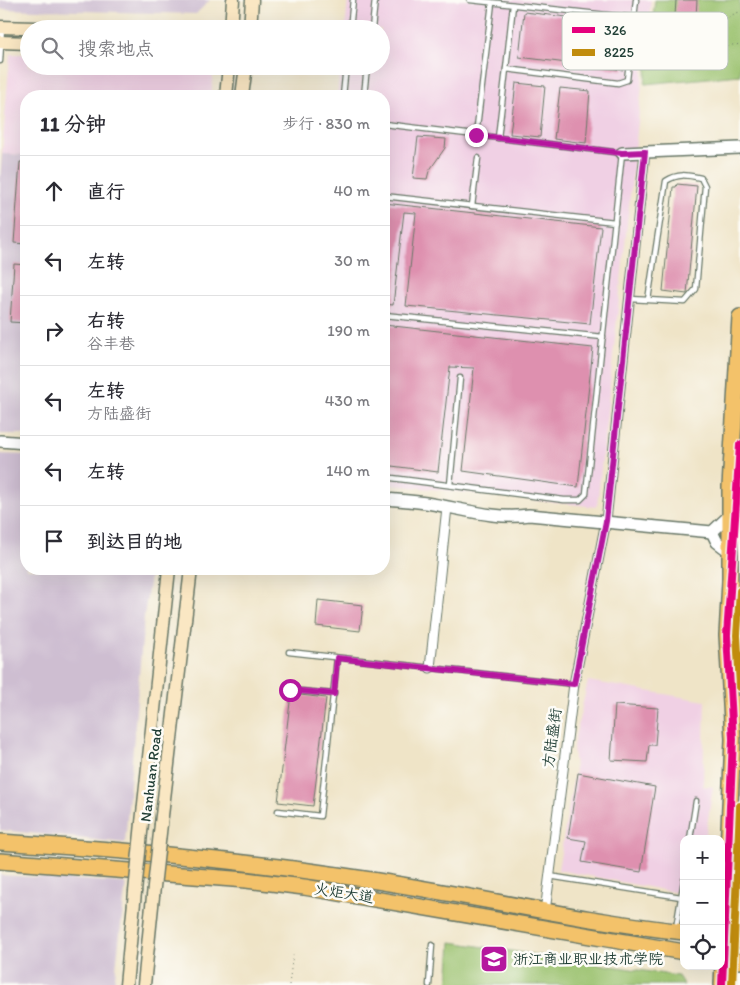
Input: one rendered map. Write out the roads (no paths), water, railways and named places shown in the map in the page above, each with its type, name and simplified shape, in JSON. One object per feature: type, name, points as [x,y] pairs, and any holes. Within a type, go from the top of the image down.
[{"type":"main road","points":[[232,20],[233,0]]},
{"type":"main road","points":[[251,20],[252,0]]},
{"type":"main road","points":[[1,27],[20,28]]},
{"type":"main road","points":[[1,42],[20,43]]},
{"type":"main road","points":[[227,90],[228,75]]},
{"type":"main road","points":[[243,90],[245,75]]},
{"type":"main road","points":[[730,593],[730,515],[740,317]]},
{"type":"main road","points":[[723,925],[733,740],[727,635],[740,445]]},
{"type":"main road","name":"Nanhuan Road","points":[[126,985],[168,575]]},
{"type":"main road","name":"Nanhuan Road","points":[[144,985],[190,575]]},
{"type":"main road","name":"火炬大道","points":[[0,842],[190,857],[284,867],[365,879],[545,912],[679,932]]},
{"type":"main road","name":"火炬大道","points":[[0,861],[246,880],[304,887],[680,951]]},
{"type":"main road","points":[[725,938],[740,940]]},
{"type":"main road","points":[[725,959],[740,961]]},
{"type":"main road","points":[[722,985],[723,970]]},
{"type":"street","points":[[622,153],[740,148]]},
{"type":"street","name":"方陆盛街","points":[[545,912],[574,684],[606,521],[645,152]]},
{"type":"street","points":[[0,441],[20,442]]},
{"type":"street","points":[[390,500],[516,517],[529,515],[712,532],[730,515]]},
{"type":"street","points":[[430,668],[447,507]]},
{"type":"street","points":[[712,532],[717,542],[729,551]]},
{"type":"lane","points":[[351,20],[353,0]]},
{"type":"lane","points":[[373,20],[375,0]]},
{"type":"lane","points":[[470,0],[578,12]]},
{"type":"lane","points":[[476,135],[492,3]]},
{"type":"lane","points":[[498,138],[513,5]]},
{"type":"lane","points":[[0,61],[1,27]]},
{"type":"lane","points":[[506,69],[618,83],[627,80],[628,70]]},
{"type":"lane","points":[[344,90],[345,75]]},
{"type":"lane","points":[[365,90],[366,75]]},
{"type":"lane","points":[[390,125],[622,153],[591,464],[586,494],[580,500],[564,500],[390,478]]},
{"type":"lane","points":[[472,206],[478,158]]},
{"type":"lane","points":[[630,299],[648,300],[685,302],[696,290],[705,186],[700,178],[674,175],[666,181],[648,300]]},
{"type":"lane","points":[[390,197],[615,222]]},
{"type":"lane","points":[[390,316],[603,337]]},
{"type":"lane","points":[[450,485],[460,378]]},
{"type":"lane","points":[[289,652],[574,684]]},
{"type":"lane","points":[[278,811],[320,816],[337,658]]},
{"type":"lane","points":[[290,690],[334,694]]},
{"type":"lane","points":[[691,835],[696,801]]},
{"type":"lane","points":[[549,876],[680,897]]},
{"type":"lane","points":[[679,932],[680,914]]},
{"type":"lane","points":[[429,985],[432,945]]},
{"type":"tunnel","points":[[738,795],[740,759]]},
{"type":"place","name":"浙江商业职业技术学院","points":[[494,959]]}]
